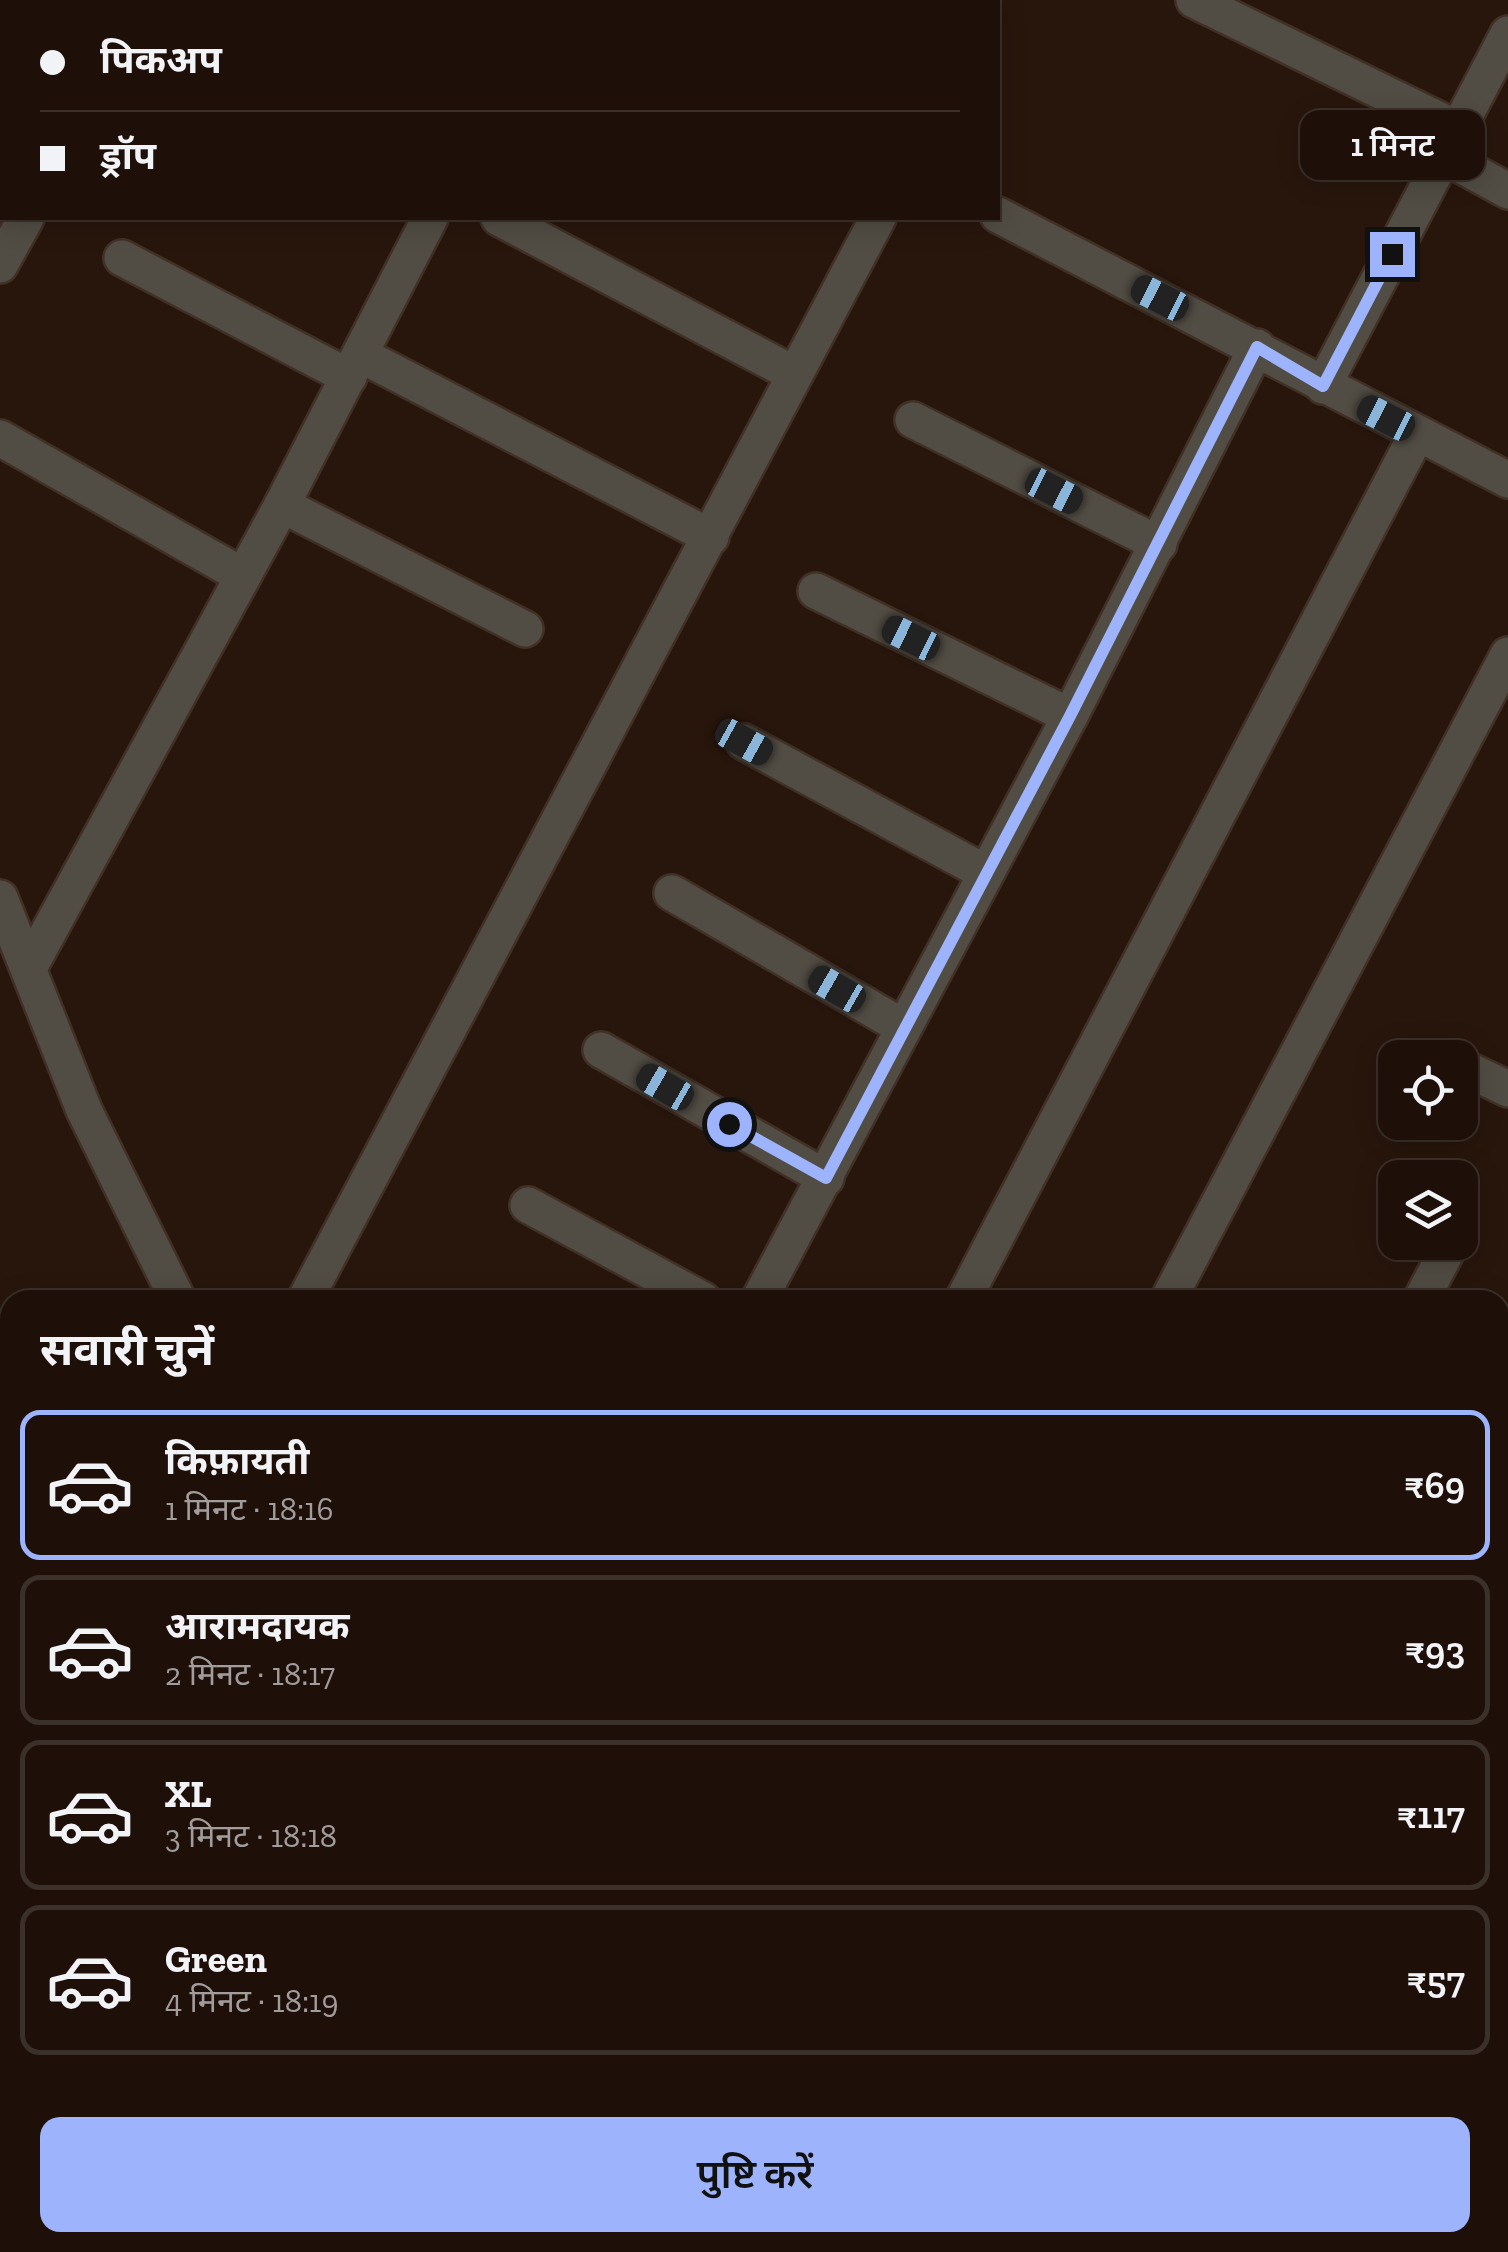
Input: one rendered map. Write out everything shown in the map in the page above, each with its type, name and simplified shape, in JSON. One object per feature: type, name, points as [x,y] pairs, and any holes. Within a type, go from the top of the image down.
[{"type":"street","points":[[1194,0],[1450,142],[1508,191]]},
{"type":"street","points":[[1323,386],[1508,34]]},
{"type":"street","points":[[1000,216],[1508,480]]},
{"type":"street","points":[[0,265],[25,220]]},
{"type":"street","points":[[30,966],[282,505],[429,220]]},
{"type":"street","points":[[503,220],[794,374]]},
{"type":"street","points":[[310,1290],[877,220]]},
{"type":"street","points":[[122,258],[711,538]]},
{"type":"street","points":[[764,1290],[1070,716],[1257,347]]},
{"type":"street","points":[[913,420],[1159,544]]},
{"type":"street","points":[[968,1290],[1417,434]]},
{"type":"street","points":[[0,438],[243,576]]},
{"type":"street","points":[[282,505],[524,629]]},
{"type":"street","points":[[816,591],[1070,716]]},
{"type":"street","points":[[1173,1290],[1508,655]]},
{"type":"street","points":[[744,742],[986,873]]},
{"type":"street","points":[[672,893],[903,1027]]},
{"type":"street","points":[[0,898],[84,1110],[173,1290]]},
{"type":"street","points":[[600,1050],[826,1178]]},
{"type":"street","points":[[1478,1074],[1508,1089]]},
{"type":"street","points":[[528,1205],[685,1290]]},
{"type":"street","points":[[1426,1290],[1442,1260]]},
{"type":"route","points":[[729,1124],[826,1178],[1070,716],[1257,347],[1323,386],[1392,254]]}]
